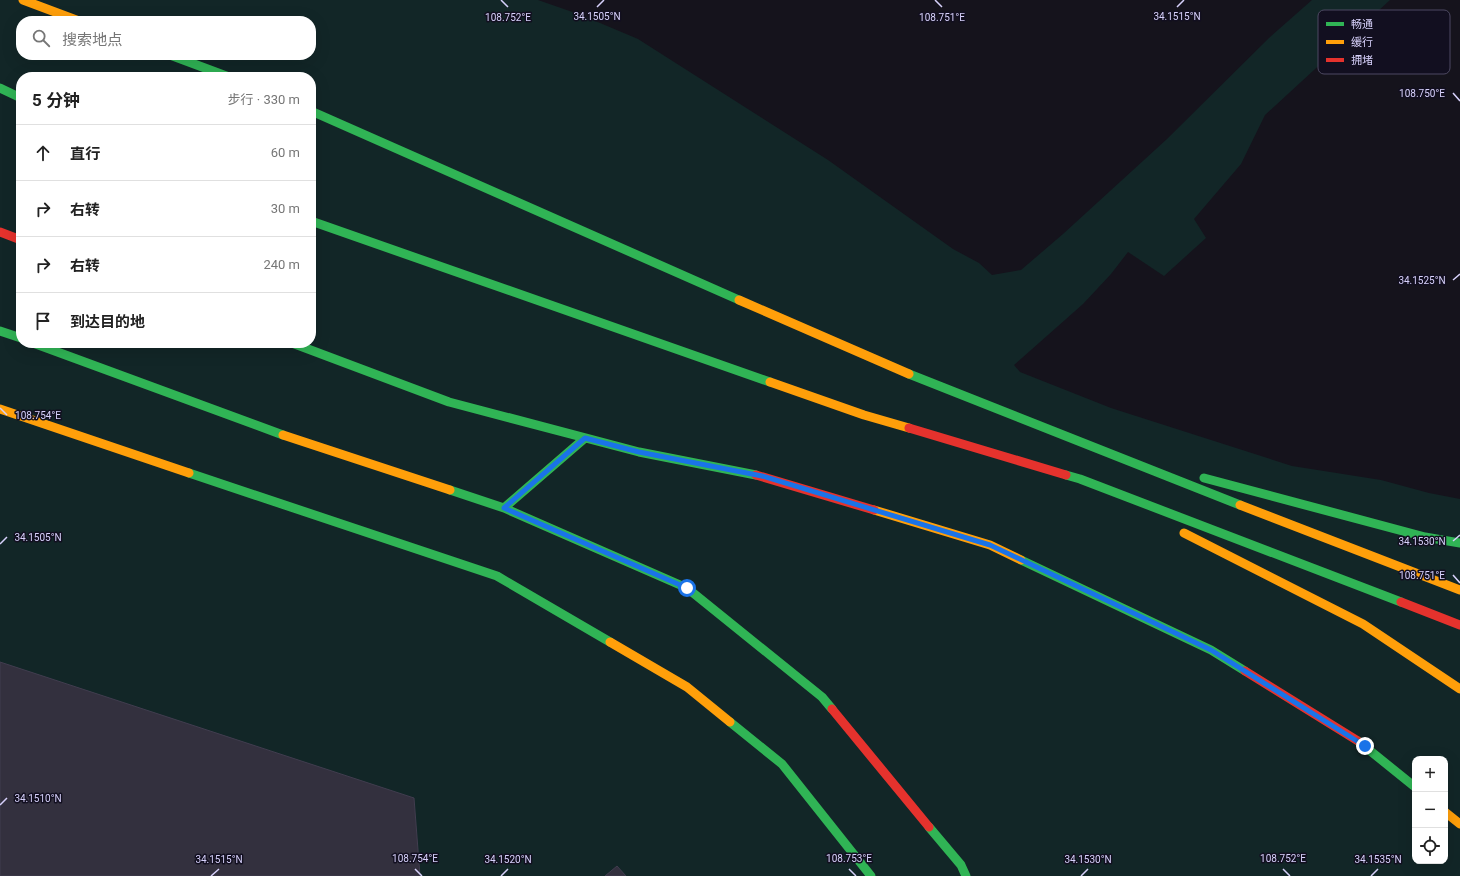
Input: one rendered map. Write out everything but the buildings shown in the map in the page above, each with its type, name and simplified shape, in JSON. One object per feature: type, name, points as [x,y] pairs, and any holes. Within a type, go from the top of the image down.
[{"type":"main road","points":[[23,0],[66,16]]},
{"type":"main road","points":[[183,60],[216,72]]},
{"type":"main road","points":[[0,88],[16,96]]},
{"type":"main road","points":[[316,113],[893,368],[1094,448],[1460,590]]},
{"type":"main road","points":[[316,222],[864,415],[1080,480],[1460,625]]},
{"type":"main road","points":[[0,232],[16,238]]},
{"type":"main road","points":[[0,331],[16,336]]},
{"type":"main road","points":[[48,348],[300,441],[504,508],[687,588],[822,697],[961,865],[966,876]]},
{"type":"main road","points":[[305,348],[449,402],[639,452],[762,476],[990,545],[1211,650],[1365,746],[1412,785]]},
{"type":"main road","points":[[0,409],[497,576],[687,687],[782,764],[871,876]]},
{"type":"main road","points":[[504,508],[585,438]]},
{"type":"main road","points":[[1094,448],[1179,471]]},
{"type":"main road","points":[[1194,475],[1425,537],[1460,543]]},
{"type":"main road","points":[[1080,480],[1158,519]]},
{"type":"main road","points":[[1179,530],[1363,624],[1460,688]]},
{"type":"main road","points":[[1448,814],[1460,824]]},
{"type":"green space","points":[[0,0],[538,0],[581,15],[638,39],[828,160],[953,249],[979,263],[992,275],[1021,270],[1063,234],[1167,139],[1269,38],[1312,0],[1390,0],[1379,10],[1318,10],[1318,66],[1265,115],[1241,164],[1194,219],[1206,238],[1164,276],[1128,252],[1111,274],[1083,304],[1014,365],[1020,372],[1111,408],[1292,466],[1381,480],[1429,493],[1460,499],[1460,876],[0,876]]},
{"type":"traffic: fast","points":[[183,60],[216,72]]},
{"type":"traffic: fast","points":[[0,88],[16,96]]},
{"type":"traffic: fast","points":[[316,113],[739,300]]},
{"type":"traffic: fast","points":[[316,223],[770,382]]},
{"type":"traffic: fast","points":[[0,331],[16,336]]},
{"type":"traffic: fast","points":[[47,348],[283,435]]},
{"type":"traffic: fast","points":[[305,348],[449,402],[639,452],[756,475]]},
{"type":"traffic: fast","points":[[909,374],[1240,505]]},
{"type":"traffic: fast","points":[[504,508],[585,438]]},
{"type":"traffic: fast","points":[[189,473],[497,576],[610,642]]},
{"type":"traffic: fast","points":[[1066,475],[1080,479],[1401,602]]},
{"type":"traffic: fast","points":[[1204,478],[1425,537],[1460,543]]},
{"type":"traffic: fast","points":[[450,490],[504,508],[687,588],[822,697],[832,709]]},
{"type":"traffic: fast","points":[[1021,560],[1211,650],[1245,671]]},
{"type":"traffic: fast","points":[[730,722],[782,764],[871,876]]},
{"type":"traffic: fast","points":[[1358,741],[1412,785]]},
{"type":"traffic: fast","points":[[929,827],[961,865],[966,876]]},
{"type":"traffic: slow","points":[[23,0],[66,16]]},
{"type":"traffic: slow","points":[[739,300],[909,374]]},
{"type":"traffic: slow","points":[[770,382],[864,415],[909,428]]},
{"type":"traffic: slow","points":[[0,409],[189,473]]},
{"type":"traffic: slow","points":[[283,435],[450,490]]},
{"type":"traffic: slow","points":[[1240,505],[1460,590]]},
{"type":"traffic: slow","points":[[874,510],[990,545],[1021,560]]},
{"type":"traffic: slow","points":[[1184,533],[1363,624],[1460,689]]},
{"type":"traffic: slow","points":[[610,642],[687,687],[730,722]]},
{"type":"traffic: slow","points":[[1448,814],[1460,824]]},
{"type":"traffic: jam","points":[[0,232],[16,238]]},
{"type":"traffic: jam","points":[[909,428],[1066,475]]},
{"type":"traffic: jam","points":[[756,475],[874,510]]},
{"type":"traffic: jam","points":[[1401,602],[1460,625]]},
{"type":"traffic: jam","points":[[1245,671],[1358,741]]},
{"type":"traffic: jam","points":[[832,709],[929,827]]},
{"type":"route","points":[[687,588],[504,508],[585,438],[639,452],[762,476],[990,545],[1211,650],[1365,746]]}]
